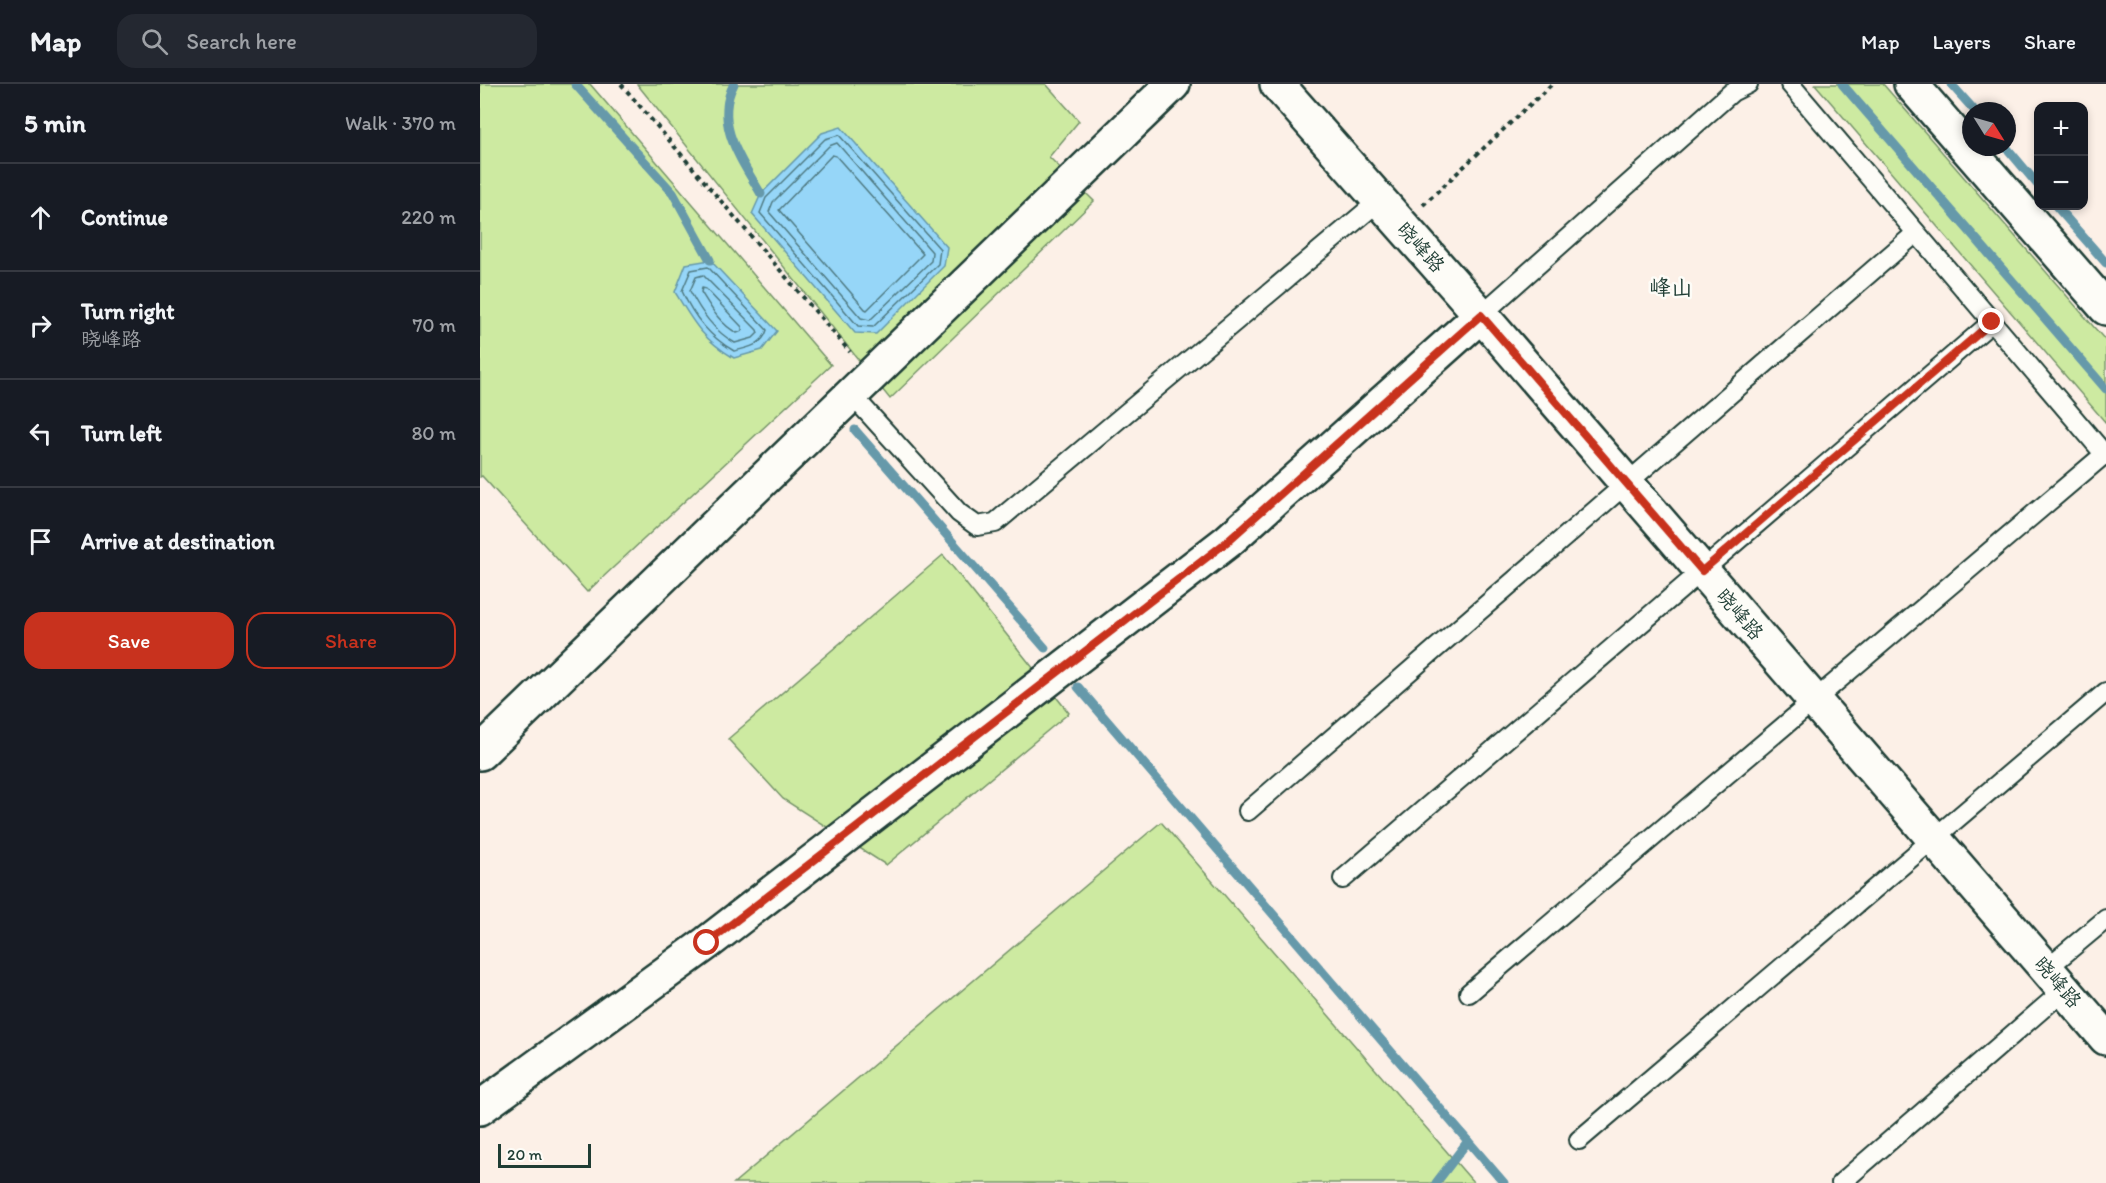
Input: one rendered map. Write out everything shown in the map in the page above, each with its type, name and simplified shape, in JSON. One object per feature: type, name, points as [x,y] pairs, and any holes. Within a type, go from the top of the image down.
[{"type":"street","points":[[480,753],[1173,84]]},
{"type":"street","name":"晓峰路","points":[[1277,84],[1481,315],[2106,1038]]},
{"type":"street","points":[[1911,84],[2106,308]]},
{"type":"street","points":[[480,1108],[707,943],[1228,541],[1481,315]]},
{"type":"lane","points":[[1481,315],[1732,92],[1748,84]]},
{"type":"lane","points":[[1469,993],[2105,454],[1790,84]]},
{"type":"lane","points":[[861,385],[959,513],[977,526],[995,523],[1380,200]]},
{"type":"lane","points":[[1248,811],[1916,233]]},
{"type":"lane","points":[[1343,879],[1992,322]]},
{"type":"lane","points":[[1579,1140],[2106,692]]},
{"type":"lane","points":[[1840,1183],[2055,980],[2106,919]]},
{"type":"path","points":[[621,84],[861,385]]},
{"type":"path","points":[[1402,225],[1552,84]]},
{"type":"green space","points":[[480,84],[590,84],[831,365],[587,592],[482,476],[480,477]]},
{"type":"green space","points":[[637,84],[1046,84],[1079,121],[1049,157],[1094,201],[890,399]]},
{"type":"green space","points":[[1815,84],[1883,84],[2106,341],[2106,423]]},
{"type":"green space","points":[[943,555],[1069,713],[886,865],[783,799],[728,739]]},
{"type":"green space","points":[[1161,822],[1474,1183],[734,1183]]},
{"type":"water","points":[[841,127],[947,247],[944,266],[876,334],[855,333],[752,214],[761,194],[822,133]]},
{"type":"water","points":[[710,260],[777,331],[762,350],[734,358],[723,351],[699,329],[675,292],[686,264]]},
{"type":"waterway","points":[[575,84],[673,193],[710,260]]},
{"type":"waterway","points":[[734,84],[728,99],[728,127],[732,141],[761,194]]},
{"type":"waterway","points":[[1842,84],[2106,389]]},
{"type":"waterway","points":[[1951,84],[1967,102]]},
{"type":"waterway","points":[[2014,156],[2034,180]]},
{"type":"waterway","points":[[2060,210],[2106,263]]},
{"type":"waterway","points":[[855,430],[1045,648]]},
{"type":"waterway","points":[[1078,687],[1504,1183]]},
{"type":"waterway","points":[[1436,1183],[1468,1141]]},
{"type":"district","name":"峰山","points":[[1671,287]]},
{"type":"route","points":[[707,943],[1228,541],[1481,315],[1702,571],[1992,322]]}]
